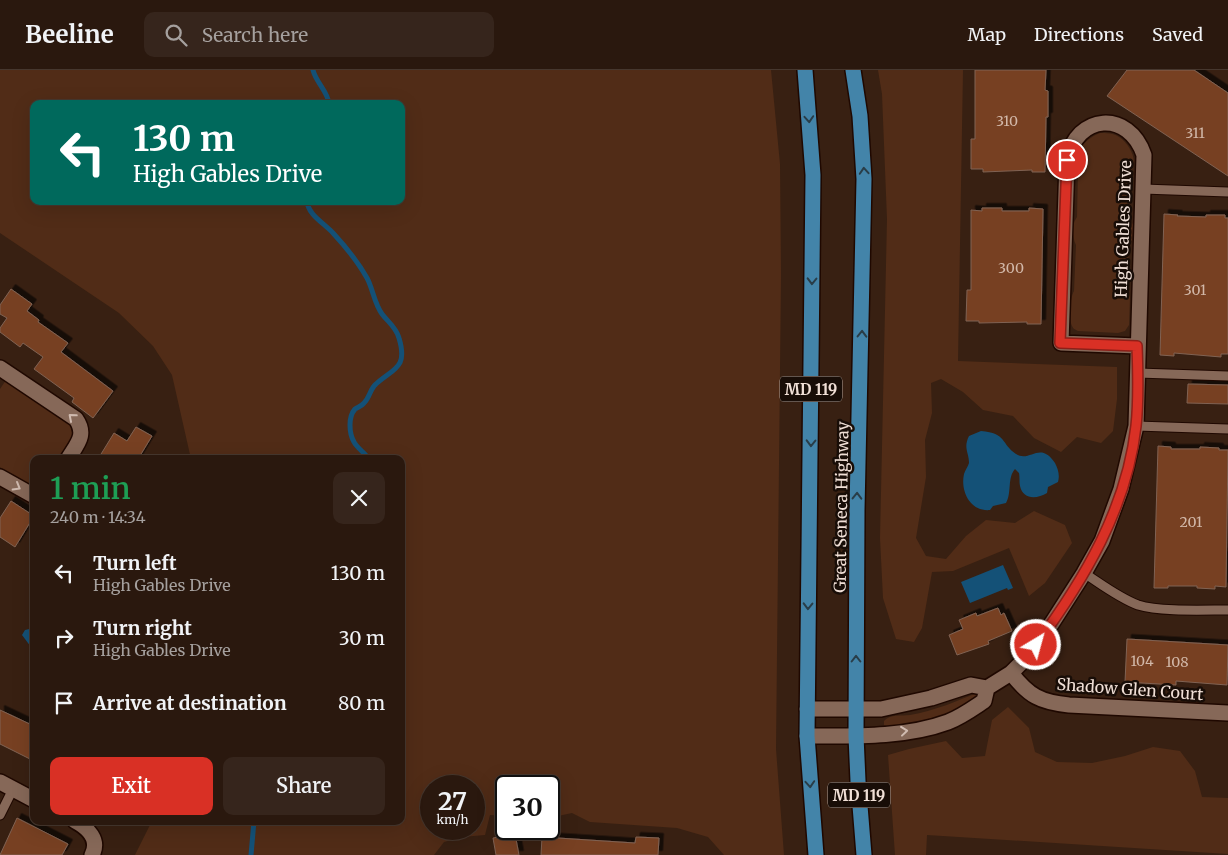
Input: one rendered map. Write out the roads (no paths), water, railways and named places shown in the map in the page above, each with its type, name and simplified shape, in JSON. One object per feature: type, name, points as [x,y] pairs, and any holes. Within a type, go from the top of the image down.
[{"type":"main road","name":"Great Seneca Highway","points":[[805,70],[813,176],[807,736],[816,855]]},
{"type":"main road","name":"Great Seneca Highway","points":[[854,70],[860,116],[864,179],[857,510],[856,708],[858,782],[864,855]]},
{"type":"street","name":"High Gables Drive","points":[[807,736],[856,736],[918,730],[947,722],[984,701],[988,688],[1011,673],[1028,656],[1052,623],[1102,541],[1128,465],[1136,426],[1144,155],[1135,137],[1124,128],[1111,124],[1095,124],[1084,130],[1075,139],[1069,152],[1066,170],[1060,343],[1137,346]]},
{"type":"street","points":[[0,368],[76,419],[82,427],[81,435],[70,455]]},
{"type":"street","points":[[0,477],[30,494]]},
{"type":"street","name":"Shadow Glen Court","points":[[1011,673],[1020,685],[1034,696],[1056,703],[1228,714]]},
{"type":"street","points":[[807,708],[881,709],[931,698],[972,685],[988,688]]},
{"type":"street","points":[[7,786],[30,798]]},
{"type":"street","points":[[82,825],[94,837],[92,855]]},
{"type":"lane","points":[[1144,189],[1228,192]]},
{"type":"lane","points":[[1138,374],[1228,376]]},
{"type":"lane","points":[[1136,426],[1228,429]]},
{"type":"lane","points":[[1084,573],[1139,605],[1156,608],[1228,610]]},
{"type":"lane","points":[[0,814],[7,786]]},
{"type":"water","points":[[981,431],[1000,437],[1011,450],[1021,456],[1040,452],[1050,456],[1058,470],[1058,482],[1048,487],[1047,493],[1043,495],[1027,496],[1022,491],[1019,473],[1015,469],[1011,477],[1006,503],[993,506],[990,510],[977,508],[968,500],[963,481],[964,473],[969,463],[966,447],[967,440],[969,436]]},
{"type":"water","points":[[1003,565],[1013,588],[1008,590],[1007,588],[970,603],[961,582]]},
{"type":"water","points":[[30,629],[30,646],[22,635],[25,630]]},
{"type":"waterway","points":[[313,70],[328,100]]},
{"type":"waterway","points":[[308,205],[313,215],[338,238],[360,266],[369,282],[379,310],[394,328],[399,338],[402,356],[398,366],[374,386],[366,401],[355,409],[351,416],[350,430],[352,438],[365,455]]},
{"type":"waterway","points":[[251,855],[254,825]]}]
